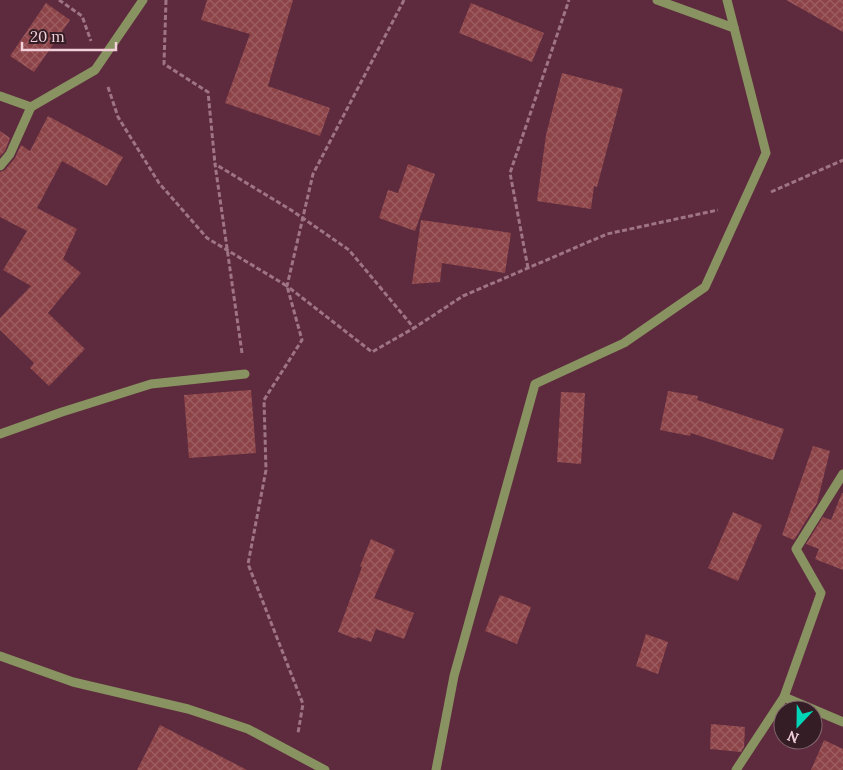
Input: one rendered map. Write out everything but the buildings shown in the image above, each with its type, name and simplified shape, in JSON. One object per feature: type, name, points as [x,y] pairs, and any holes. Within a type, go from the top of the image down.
[{"type":"street","points":[[0,166],[10,154],[31,107],[95,70],[143,0]]},
{"type":"street","points":[[657,0],[734,28]]},
{"type":"street","points":[[436,770],[454,676],[535,384],[624,344],[705,287],[766,153],[727,0]]},
{"type":"street","points":[[0,96],[31,107]]},
{"type":"street","points":[[0,434],[151,384],[245,374]]},
{"type":"street","points":[[736,770],[784,697],[821,593],[796,548],[843,474]]},
{"type":"street","points":[[0,656],[72,682],[188,709],[248,729],[325,770]]},
{"type":"street","points":[[784,697],[843,722]]},
{"type":"path","points":[[166,0],[164,64],[208,92],[215,164],[245,374]]},
{"type":"path","points":[[404,0],[313,174],[287,286],[372,352],[414,328],[463,296],[607,234],[742,204],[843,160]]},
{"type":"path","points":[[528,268],[510,173],[569,0]]},
{"type":"path","points":[[215,164],[302,218],[349,250],[414,328]]}]
